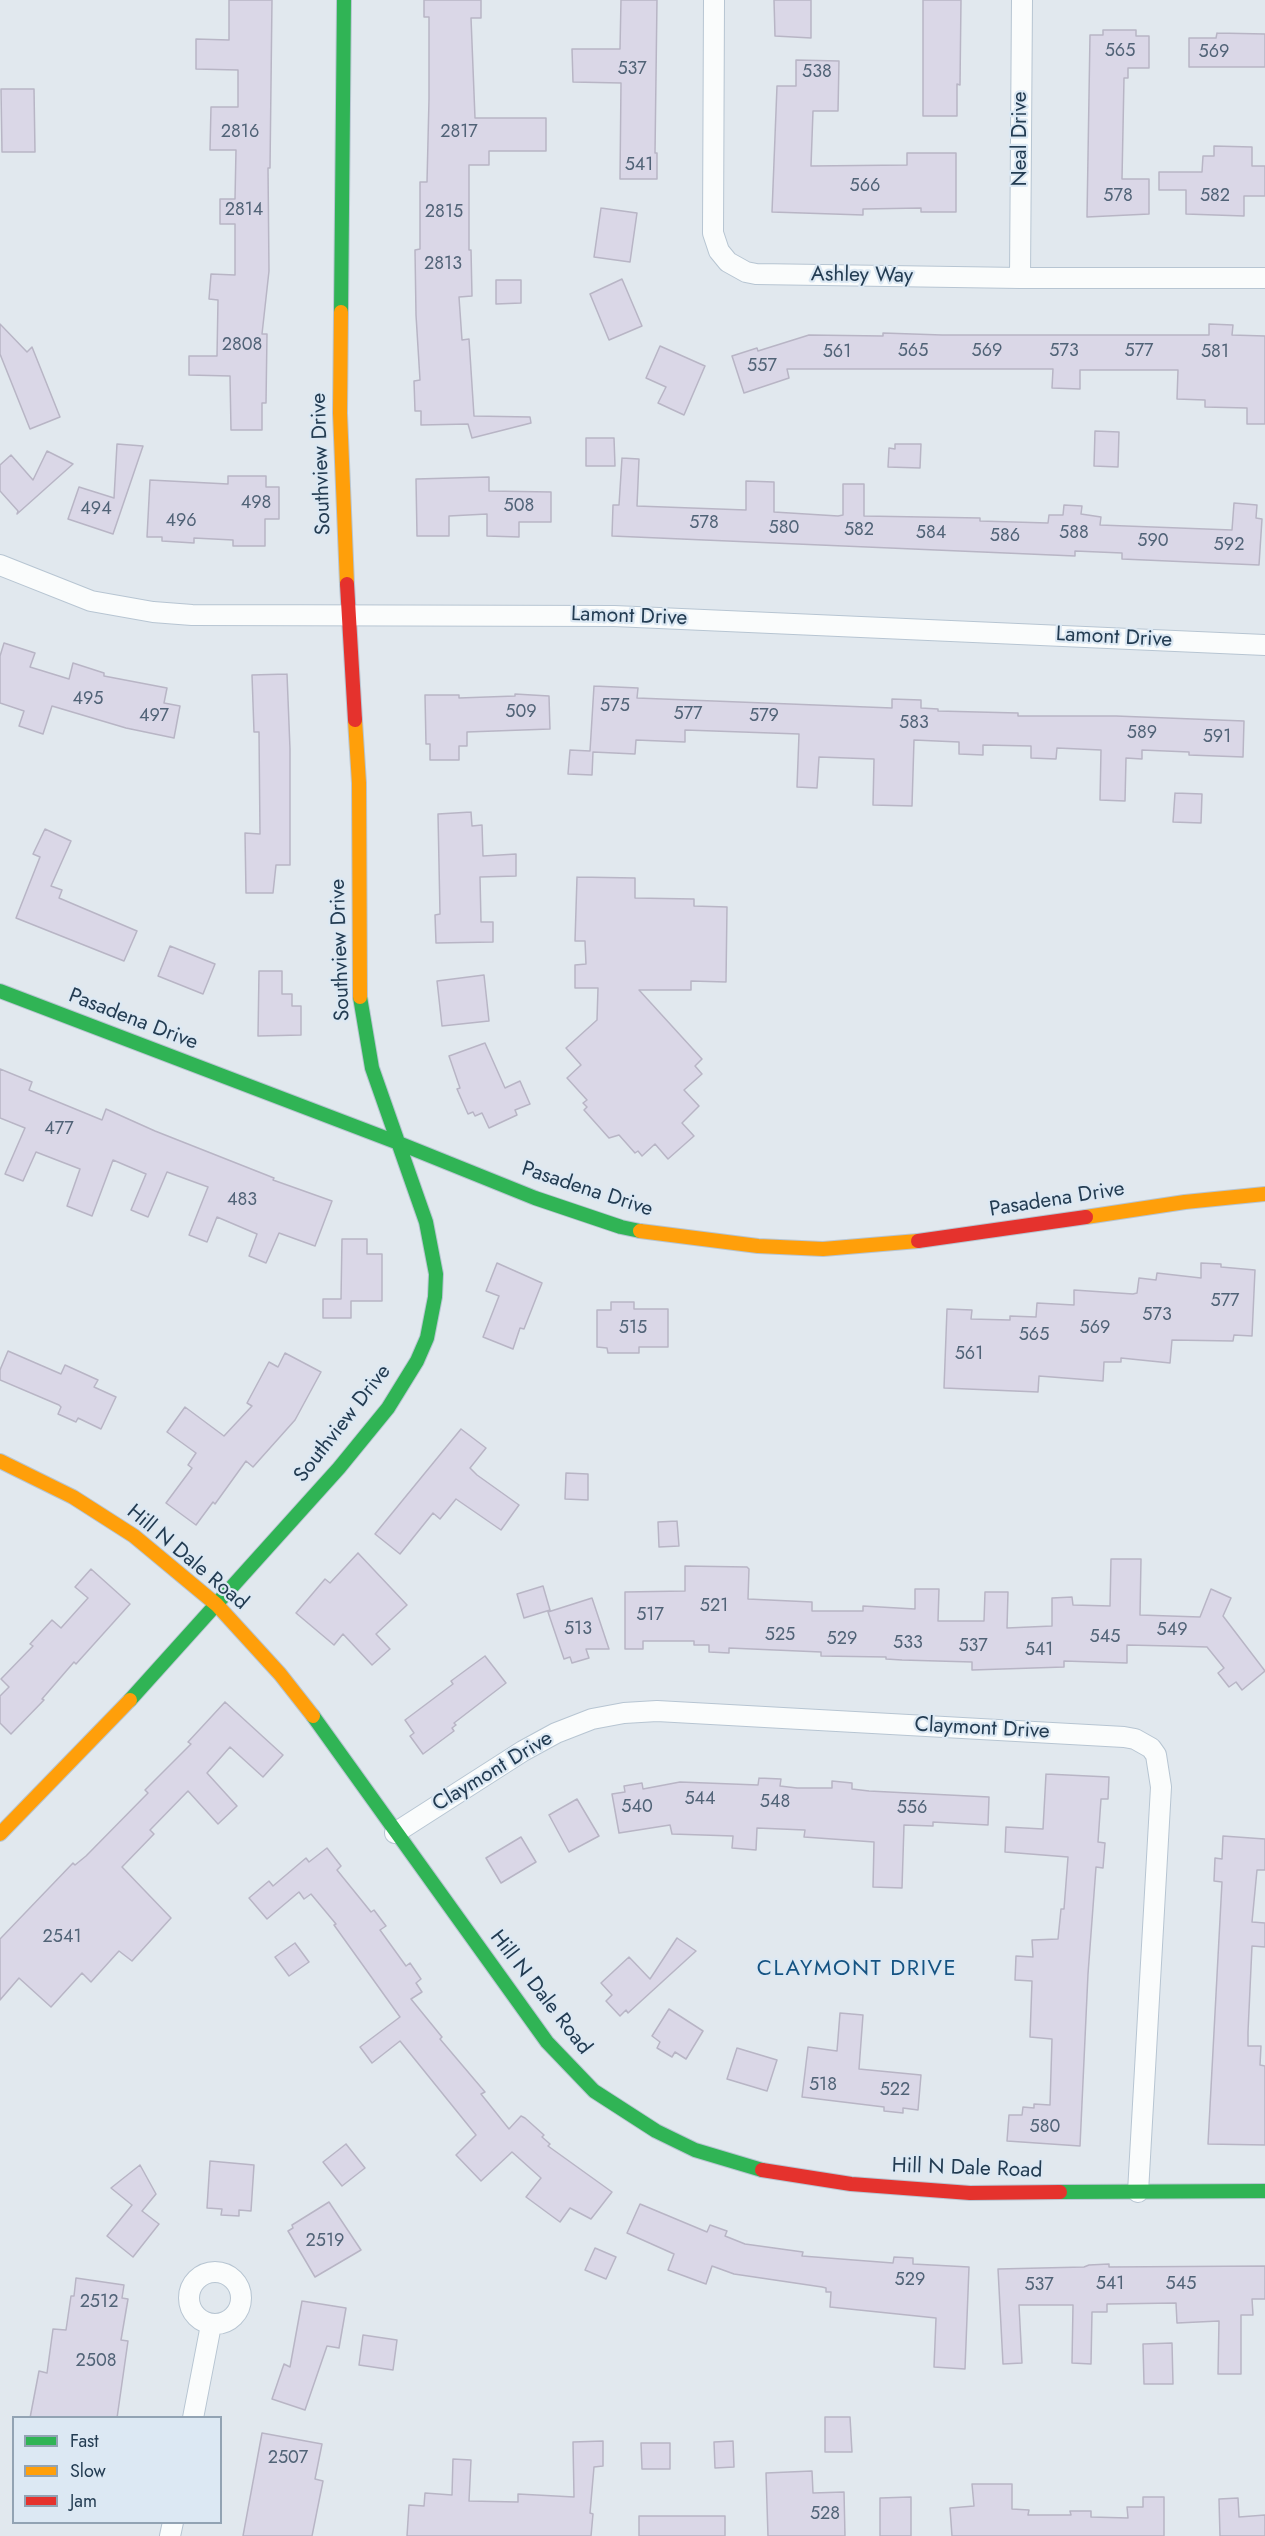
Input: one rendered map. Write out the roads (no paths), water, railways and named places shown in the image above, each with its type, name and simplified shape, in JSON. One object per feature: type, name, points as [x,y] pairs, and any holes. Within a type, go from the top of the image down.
[{"type":"street","name":"Southview Drive","points":[[0,1834],[93,1740],[217,1605],[388,1408],[409,1375],[427,1338],[435,1297],[436,1274],[426,1222],[396,1142],[372,1068],[360,999],[359,763],[348,615],[340,413],[345,0]]},
{"type":"street","name":"Ashley Way","points":[[714,0],[712,233],[719,251],[728,262],[746,272],[1020,278],[1265,278]]},
{"type":"street","name":"Neal Drive","points":[[1020,278],[1022,0]]},
{"type":"street","name":"Lamont Drive","points":[[0,565],[91,601],[153,612],[614,616],[1265,645]]},
{"type":"street","name":"Pasadena Drive","points":[[0,991],[396,1142],[535,1198],[621,1227],[695,1240],[829,1249],[906,1243],[1185,1202],[1265,1194]]},
{"type":"street","name":"Hill N Dale Road","points":[[0,1461],[73,1497],[134,1536],[217,1605],[287,1683],[322,1728],[523,2011],[569,2067],[594,2091],[622,2110],[695,2150],[754,2168],[797,2177],[851,2184],[970,2193],[1265,2191]]},
{"type":"street","name":"Claymont Drive","points":[[395,1833],[491,1770],[539,1742],[592,1719],[624,1713],[657,1712],[1135,1739],[1151,1748],[1156,1755],[1161,1787],[1138,2192]]},
{"type":"street","points":[[193,2416],[211,2325]]},
{"type":"district","name":"CLAYMONT DRIVE","points":[[857,1970]]}]
